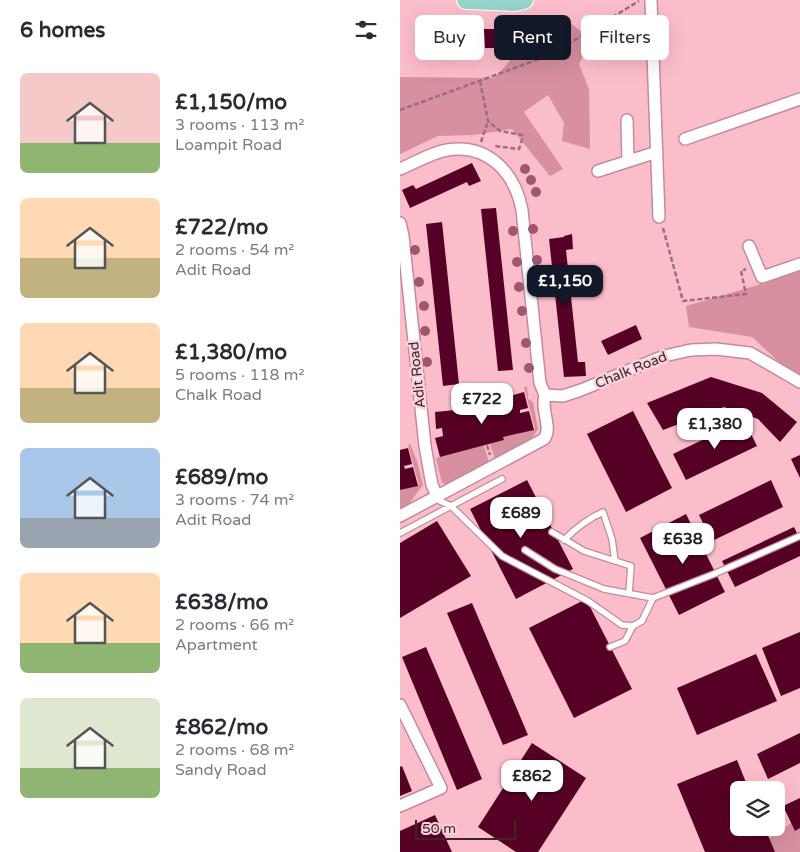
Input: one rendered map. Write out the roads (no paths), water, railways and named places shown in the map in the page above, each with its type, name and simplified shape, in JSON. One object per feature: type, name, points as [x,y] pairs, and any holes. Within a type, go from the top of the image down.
[{"type":"main road","points":[[466,0],[516,2],[524,0]]},
{"type":"street","points":[[651,0],[659,217]]},
{"type":"street","points":[[685,139],[800,99]]},
{"type":"street","points":[[627,120],[628,161]]},
{"type":"street","points":[[400,169],[436,153],[459,149],[477,152],[502,167],[510,176],[520,198],[540,383],[545,395],[542,402],[548,432],[544,438],[400,516]]},
{"type":"street","points":[[598,171],[656,152]]},
{"type":"street","name":"Adit Road","points":[[400,223],[403,236],[425,446],[432,485],[437,496]]},
{"type":"street","points":[[749,246],[762,277],[800,264]]},
{"type":"street","name":"Chalk Road","points":[[545,395],[563,396],[664,356],[692,350],[716,349],[750,353],[800,382]]},
{"type":"street","points":[[400,706],[442,788],[400,806]]},
{"type":"lane","points":[[400,533],[502,479]]},
{"type":"lane","points":[[437,496],[440,501],[451,506],[502,556],[588,601],[622,624],[633,626]]},
{"type":"lane","points":[[564,540],[577,527],[591,517],[603,512],[612,539],[615,561]]},
{"type":"lane","points":[[552,532],[584,551],[631,566],[629,593]]},
{"type":"lane","points":[[525,550],[555,569],[604,589],[653,598],[714,574],[800,536]]},
{"type":"lane","points":[[610,647],[625,641],[633,626],[642,621],[653,598]]}]
